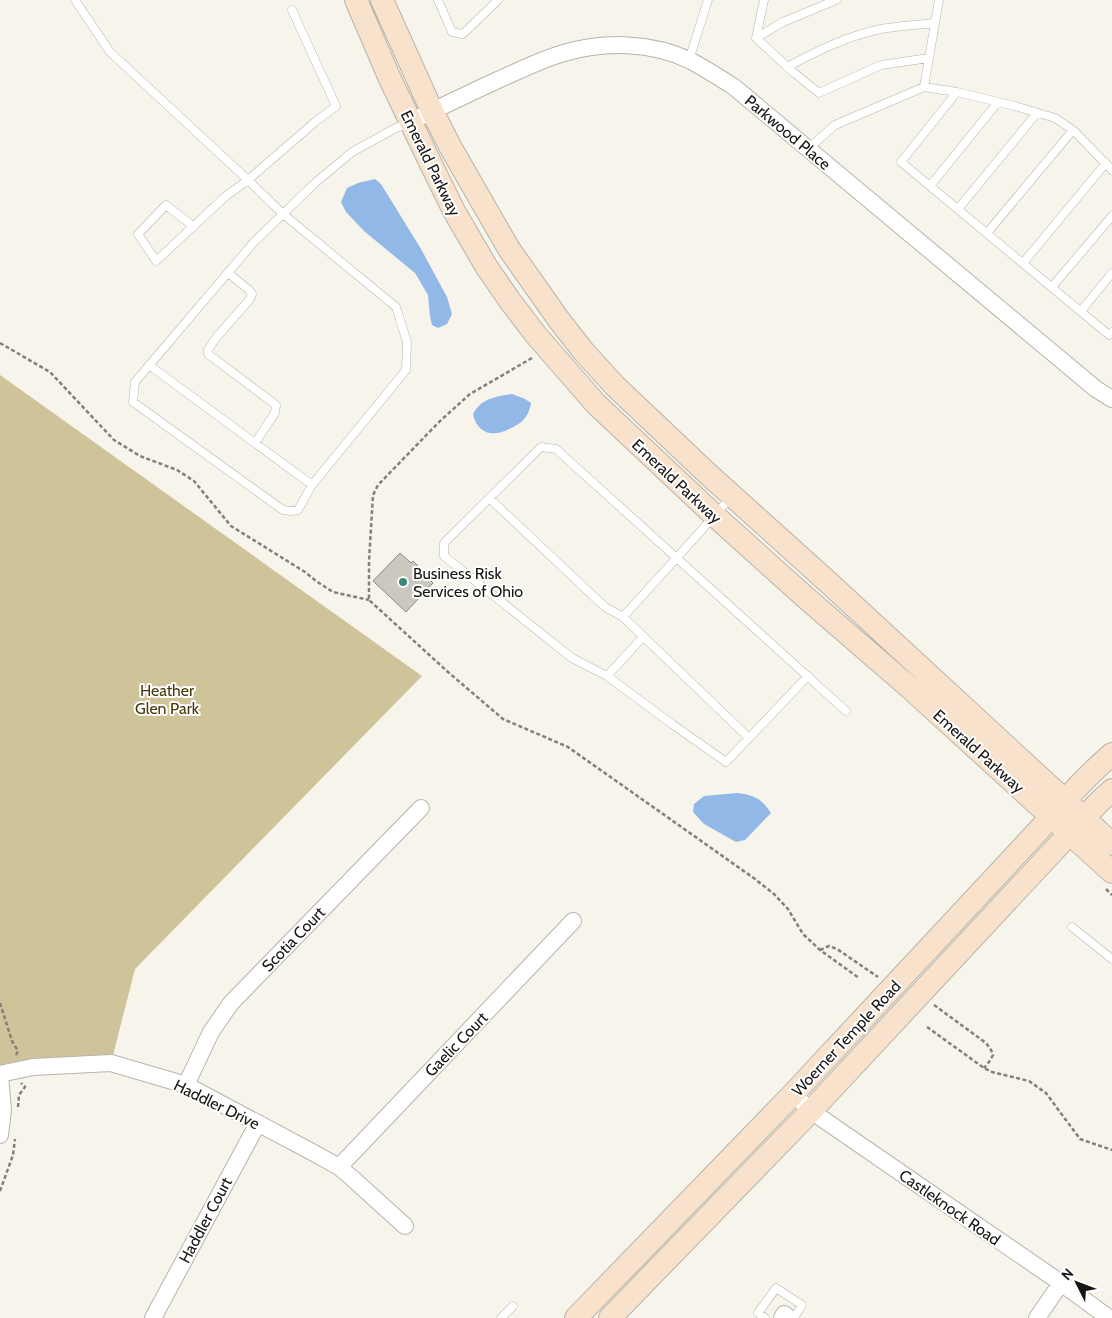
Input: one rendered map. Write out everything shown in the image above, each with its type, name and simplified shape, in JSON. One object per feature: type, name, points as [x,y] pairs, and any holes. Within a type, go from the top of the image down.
[{"type":"main road","name":"Emerald Parkway","points":[[356,0],[410,122],[454,211],[486,266],[536,335],[596,404],[715,516],[805,597],[909,687],[1059,808]]},
{"type":"main road","name":"Emerald Parkway","points":[[382,0],[432,111],[451,148],[509,249],[579,346],[615,386],[1077,826],[1109,880]]},
{"type":"main road","name":"Woerner Temple Road","points":[[576,1318],[793,1094],[1100,764],[1112,754]]},
{"type":"main road","name":"Woerner Temple Road","points":[[610,1318],[811,1111],[1112,790]]},
{"type":"main road","name":"Emerald Parkway","points":[[1077,826],[1112,844]]},
{"type":"street","name":"Parkwood Place","points":[[410,122],[539,62],[563,53],[613,44],[640,46],[689,60],[734,87],[1089,382],[1112,399]]},
{"type":"street","name":"Scotia Court","points":[[186,1085],[211,1032],[231,1003],[421,808]]},
{"type":"street","name":"Gaelic Court","points":[[339,1167],[573,921]]},
{"type":"street","name":"Haddler Drive","points":[[4,1074],[33,1067],[111,1063],[186,1085],[339,1167],[404,1226]]},
{"type":"street","points":[[0,1135],[4,1074]]},
{"type":"street","name":"Castleknock Road","points":[[793,1094],[811,1111],[1109,1318]]},
{"type":"street","name":"Haddler Court","points":[[153,1318],[258,1123]]},
{"type":"street","points":[[1037,1318],[1061,1283]]},
{"type":"street","points":[[782,1318],[784,1314],[789,1318]]},
{"type":"lane","points":[[75,0],[110,52],[283,214],[396,307],[406,342],[406,370],[312,486],[298,510],[291,512],[283,510],[133,402],[134,382],[254,242],[283,214],[315,183],[352,152],[410,122]]},
{"type":"lane","points":[[438,0],[452,32],[463,34],[498,0]]},
{"type":"lane","points":[[689,60],[708,0]]},
{"type":"lane","points":[[756,38],[764,0]]},
{"type":"lane","points":[[756,38],[783,22],[836,0]]},
{"type":"lane","points":[[924,87],[940,0]]},
{"type":"lane","points":[[194,227],[166,205],[138,234],[156,261],[194,227],[226,196],[248,180],[336,106],[292,10]]},
{"type":"lane","points":[[787,67],[821,49],[854,36],[882,29],[935,24]]},
{"type":"lane","points":[[756,38],[819,93],[881,65],[929,58]]},
{"type":"lane","points":[[808,149],[834,126],[924,87],[957,92],[1055,118],[1073,130],[1112,170]]},
{"type":"lane","points":[[957,92],[901,162],[1110,336],[1112,332]]},
{"type":"lane","points":[[930,186],[998,102]]},
{"type":"lane","points":[[958,209],[1037,113]]},
{"type":"lane","points":[[987,233],[1073,130]]},
{"type":"lane","points":[[1023,263],[1106,163]]},
{"type":"lane","points":[[1052,287],[1112,216]]},
{"type":"lane","points":[[228,273],[252,294],[250,299],[215,339],[208,350],[208,354],[276,405],[274,413],[255,443]]},
{"type":"lane","points":[[1081,311],[1112,273]]},
{"type":"lane","points":[[149,365],[312,486]]},
{"type":"lane","points":[[808,676],[726,762],[607,676],[572,658],[444,556],[444,543],[541,447],[556,449],[808,676],[846,711]]},
{"type":"lane","points":[[623,618],[732,496]]},
{"type":"lane","points":[[489,498],[605,607],[623,618],[749,738]]},
{"type":"lane","points":[[607,676],[643,637]]},
{"type":"lane","points":[[1072,927],[1112,959]]},
{"type":"lane","points":[[765,1318],[758,1313],[776,1288],[802,1305],[794,1318]]},
{"type":"lane","points":[[501,1318],[513,1306]]},
{"type":"path","points":[[0,343],[50,372],[114,440],[140,456],[177,470],[194,481],[231,526],[305,572],[333,592],[369,600],[503,719],[568,747],[756,879],[788,909],[803,934],[820,950],[860,978]]},
{"type":"path","points":[[369,600],[369,562],[374,496],[378,485],[440,421],[470,394],[532,358]]},
{"type":"path","points":[[1109,880],[1112,895]]},
{"type":"path","points":[[820,950],[829,946],[838,949],[879,978]]},
{"type":"path","points":[[0,1003],[12,1041],[18,1052],[4,1074],[25,1087]]},
{"type":"path","points":[[932,1004],[986,1043],[992,1055],[984,1068]]},
{"type":"path","points":[[927,1027],[984,1068],[992,1072],[1029,1081],[1046,1094],[1080,1139],[1112,1150]]},
{"type":"green space","name":"Heather Glen Park","points":[[0,375],[422,676],[135,969],[111,1063],[0,1074]]},
{"type":"water","points":[[375,179],[381,184],[421,249],[447,297],[452,314],[447,324],[438,328],[432,325],[428,295],[415,273],[364,231],[346,212],[341,202],[347,188]]},
{"type":"water","points":[[512,394],[531,403],[528,412],[519,424],[497,433],[486,432],[478,426],[473,414],[480,405],[490,399]]},
{"type":"water","points":[[737,793],[757,798],[771,813],[745,840],[736,842],[704,824],[693,812],[694,804],[704,796]]},
{"type":"building","name":"Business Risk Services of Ohio","points":[[400,553],[411,563],[413,561],[433,583],[406,612],[373,581]]},
{"type":"place","name":"Business Risk Services of Ohio","points":[[403,582]]}]
